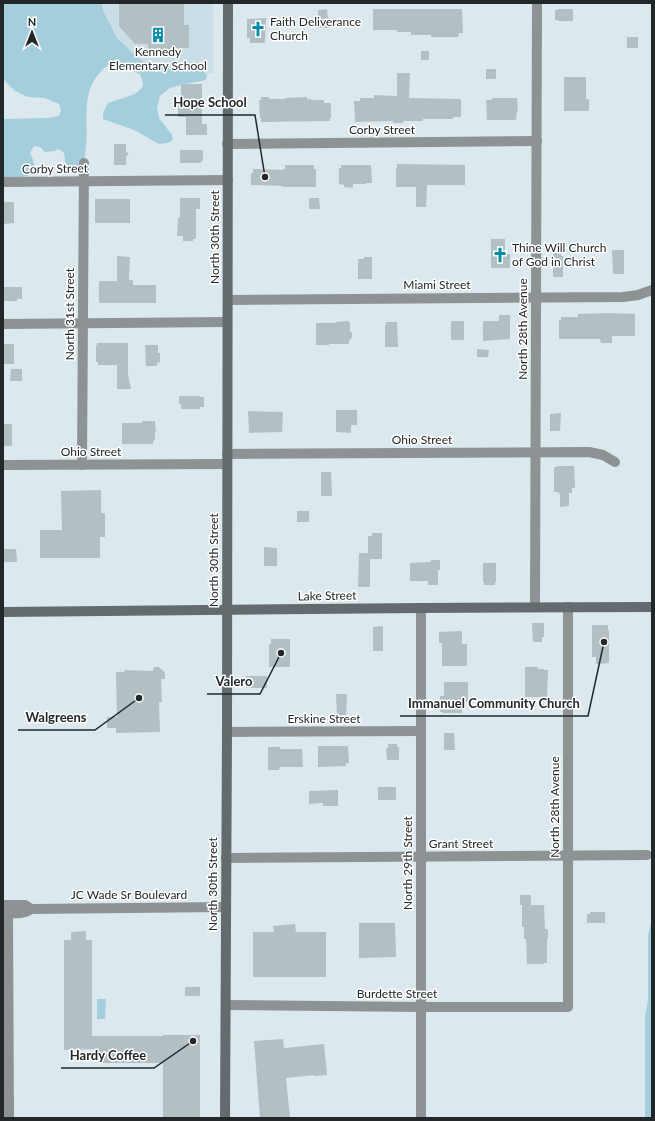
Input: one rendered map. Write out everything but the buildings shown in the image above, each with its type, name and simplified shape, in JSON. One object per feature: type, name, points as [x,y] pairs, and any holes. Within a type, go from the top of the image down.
[{"type":"main road","name":"North 30th Street","points":[[225,1118],[228,3]]},
{"type":"main road","name":"Lake Street","points":[[3,612],[652,607]]},
{"type":"street","name":"North 28th Avenue","points":[[535,607],[537,3]]},
{"type":"street","name":"Corby Street","points":[[227,144],[537,141]]},
{"type":"street","name":"North 31st Street","points":[[82,465],[84,163]]},
{"type":"street","name":"Corby Street","points":[[3,182],[228,180]]},
{"type":"street","name":"Miami Street","points":[[228,300],[628,296],[649,292]]},
{"type":"street","points":[[3,324],[227,322]]},
{"type":"street","name":"Ohio Street","points":[[3,466],[536,452],[592,452],[603,455],[615,462]]},
{"type":"street","name":"North 28th Avenue","points":[[568,607],[568,1007]]},
{"type":"street","name":"North 29th Street","points":[[421,608],[421,1118]]},
{"type":"street","name":"Erskine Street","points":[[227,732],[421,731]]},
{"type":"street","name":"Grant Street","points":[[226,858],[568,857],[647,855]]},
{"type":"street","name":"JC Wade Sr Boulevard","points":[[5,910],[25,912],[31,908],[226,907]]},
{"type":"street","points":[[5,910],[9,1118]]},
{"type":"street","name":"Burdette Street","points":[[226,1005],[568,1007]]},
{"type":"shaded area","points":[[3,3],[102,3],[103,11],[117,38],[138,58],[145,62],[174,70],[203,71],[207,75],[206,80],[170,88],[160,96],[157,108],[159,118],[172,135],[173,140],[168,143],[159,144],[134,130],[103,119],[103,113],[108,103],[135,94],[142,88],[143,83],[140,74],[108,65],[98,75],[88,95],[85,158],[81,166],[73,171],[66,167],[64,153],[59,149],[45,152],[40,147],[34,146],[30,153],[34,168],[30,175],[21,178],[3,178],[3,119],[48,118],[59,116],[61,110],[59,104],[44,98],[28,97],[15,91],[3,79]]},
{"type":"shaded area","points":[[78,3],[213,3],[213,73],[152,73]]},
{"type":"shaded area","points":[[652,918],[652,1118],[645,1118],[645,1017],[648,1000],[648,936]]},
{"type":"shaded area","points":[[97,999],[106,999],[105,1019],[97,1019]]},
{"type":"place","name":"Faith Deliverance Church","points":[[258,29]]},
{"type":"place","name":"Kennedy Elementary School","points":[[158,35]]},
{"type":"place","name":"Hope School","points":[[265,177]]},
{"type":"place","name":"Thine Will Church of God in Christ","points":[[500,255]]},
{"type":"place","name":"Immanuel Community Church","points":[[604,642]]},
{"type":"place","name":"Valero","points":[[281,653]]},
{"type":"place","name":"Walgreens","points":[[139,698]]},
{"type":"place","name":"Hardy Coffee","points":[[193,1041]]}]
